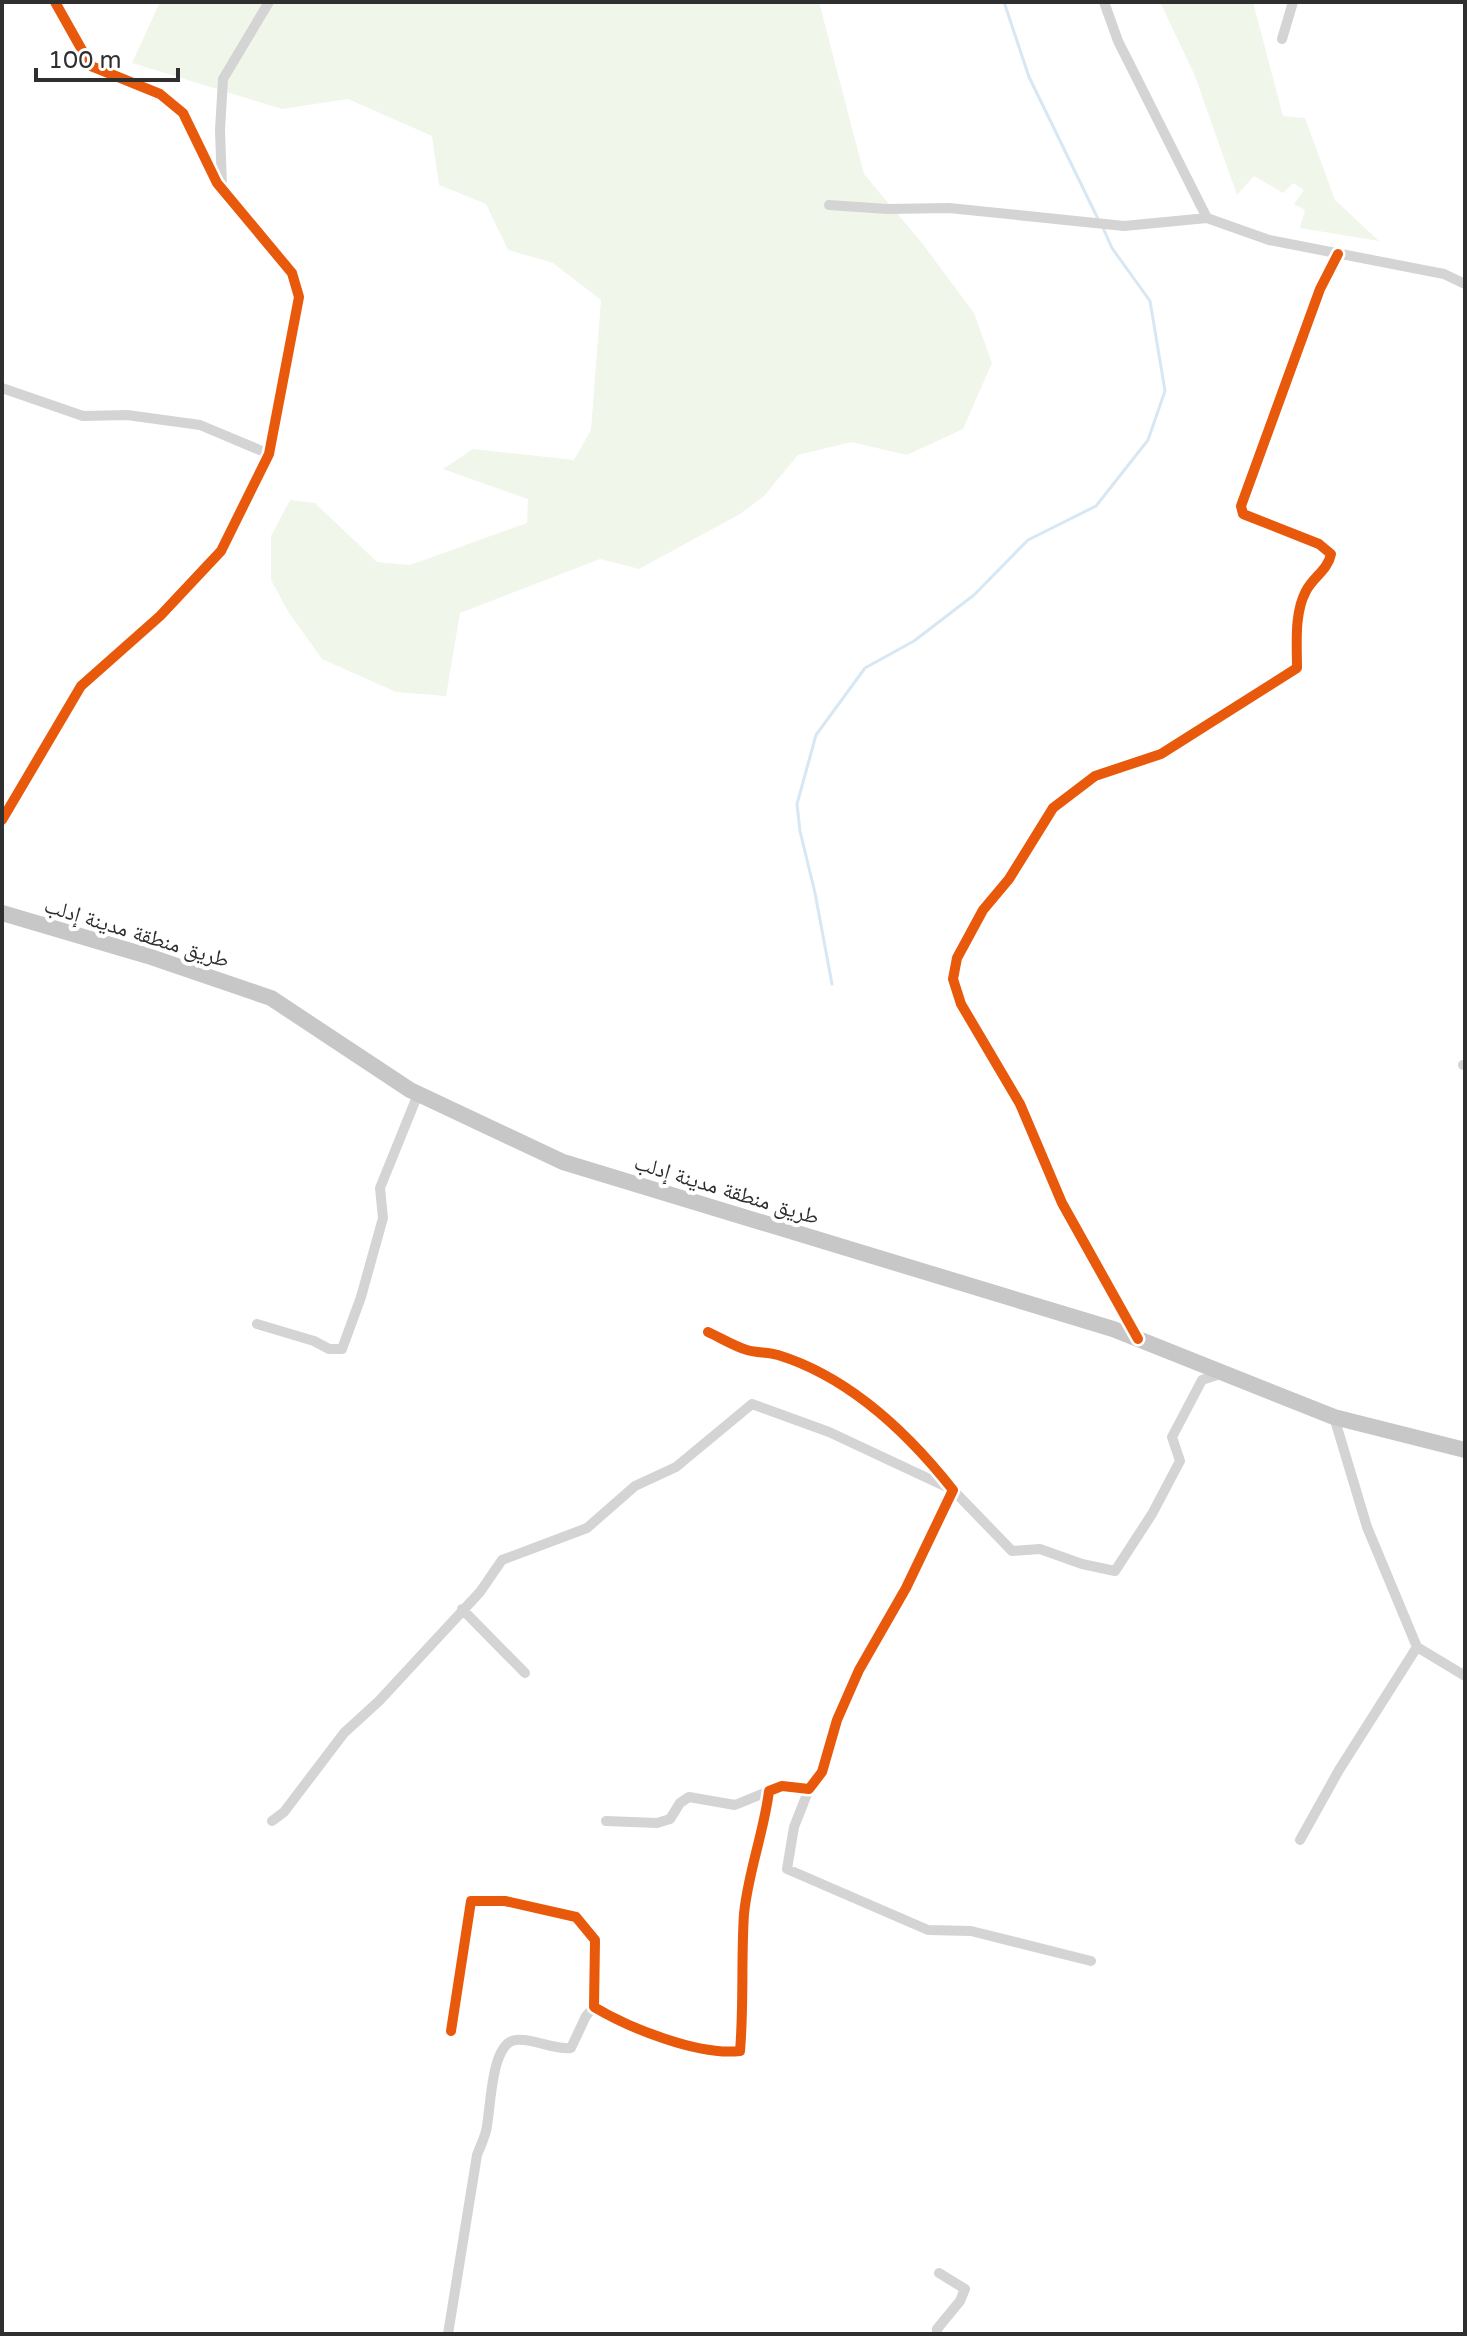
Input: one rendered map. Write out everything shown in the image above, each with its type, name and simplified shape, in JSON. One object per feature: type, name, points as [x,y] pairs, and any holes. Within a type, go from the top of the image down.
[{"type":"main road","name":"طريق منطقة مدينة إدلب","points":[[2,913],[148,956],[271,998],[418,1094],[563,1162],[1113,1329],[1334,1417],[1465,1450]]},
{"type":"street","points":[[2,820],[81,686],[160,616],[221,551],[269,454],[299,297],[292,273],[222,189],[183,113],[160,94],[91,66],[55,2]]},
{"type":"street","points":[[222,189],[220,130],[223,79],[269,2]]},
{"type":"street","points":[[1104,2],[1118,41],[1207,218]]},
{"type":"street","points":[[1282,39],[1293,2]]},
{"type":"street","points":[[829,205],[887,209],[949,208],[1124,226],[1207,218],[1269,240],[1444,274],[1465,284]]},
{"type":"street","points":[[1138,1339],[1062,1203],[1020,1104],[961,1004],[953,979],[957,958],[983,910],[1009,879],[1053,808],[1095,776],[1161,754],[1297,668],[1296,630],[1305,592],[1329,563],[1331,554],[1319,544],[1243,514],[1241,506],[1320,289],[1338,254]]},
{"type":"street","points":[[2,388],[83,416],[127,415],[200,425],[269,454]]},
{"type":"street","points":[[257,1324],[314,1341],[329,1349],[342,1349],[361,1297],[383,1218],[380,1188],[418,1094]]},
{"type":"street","points":[[708,1332],[746,1350],[777,1355],[819,1372],[876,1410],[923,1452],[953,1490],[1012,1551],[1040,1549],[1082,1564],[1115,1571],[1152,1514],[1180,1461],[1172,1437],[1202,1380],[1223,1373]]},
{"type":"street","points":[[272,1821],[284,1812],[344,1733],[379,1701],[480,1592],[502,1560],[587,1528],[635,1486],[676,1467],[752,1404],[829,1432],[953,1490]]},
{"type":"street","points":[[1334,1417],[1367,1527],[1417,1647],[1465,1676]]},
{"type":"street","points":[[953,1490],[906,1588],[859,1670],[837,1720],[822,1772],[809,1789],[794,1827],[787,1869],[928,1930],[971,1931],[1091,1961]]},
{"type":"street","points":[[462,1609],[525,1673]]},
{"type":"street","points":[[1300,1840],[1339,1770],[1417,1647]]},
{"type":"street","points":[[606,1821],[657,1823],[670,1819],[680,1803],[689,1797],[735,1805],[782,1786],[809,1789]]},
{"type":"street","points":[[594,2007],[616,2021],[688,2047],[740,2051],[744,1912],[769,1791]]},
{"type":"street","points":[[448,2334],[474,2167],[486,2130],[501,2050],[508,2042],[516,2040],[561,2049],[571,2048],[586,2016],[594,2007],[595,1940],[576,1917],[505,1901],[471,1901],[451,2031]]},
{"type":"street","points":[[937,2334],[937,2329],[960,2301],[965,2289],[939,2273]]},
{"type":"shaded area","points":[[160,2],[819,2],[864,174],[922,243],[974,313],[992,363],[963,429],[907,455],[851,442],[798,455],[764,496],[740,514],[639,569],[600,559],[460,613],[446,696],[396,692],[322,659],[289,613],[271,580],[271,536],[290,500],[315,503],[377,562],[410,565],[527,523],[528,499],[443,469],[473,449],[574,460],[591,430],[601,300],[553,263],[508,250],[486,204],[439,185],[432,136],[348,99],[282,109],[132,63]]},
{"type":"shaded area","points":[[1160,2],[1253,2],[1283,116],[1305,118],[1335,200],[1379,241],[1300,228],[1305,210],[1294,204],[1304,190],[1293,183],[1283,193],[1254,176],[1237,195],[1195,76]]},
{"type":"waterway","points":[[1004,2],[1029,77],[1099,221]]},
{"type":"waterway","points":[[832,984],[797,804],[816,735],[865,668],[914,641],[974,595],[1028,540],[1096,506],[1148,440],[1165,391],[1150,301],[1112,248],[1103,228]]},
{"type":"cycle path","points":[[2,820],[81,686],[160,616],[221,551],[269,454],[299,297],[292,273],[217,183],[183,113],[160,94],[91,66],[55,2]]},
{"type":"cycle path","points":[[1138,1339],[1062,1203],[1020,1104],[961,1004],[953,979],[957,958],[983,910],[1009,879],[1053,808],[1095,776],[1161,754],[1297,668],[1297,629],[1302,600],[1309,586],[1327,565],[1331,554],[1319,544],[1243,514],[1241,506],[1320,289],[1338,254]]},
{"type":"cycle path","points":[[451,2031],[471,1901],[505,1901],[576,1917],[595,1940],[594,2007],[665,2039],[705,2049],[740,2051],[744,1914],[769,1791],[782,1786],[809,1789],[822,1772],[837,1720],[859,1670],[906,1588],[953,1490],[897,1428],[853,1392],[804,1365],[778,1355],[747,1350],[708,1332]]}]
